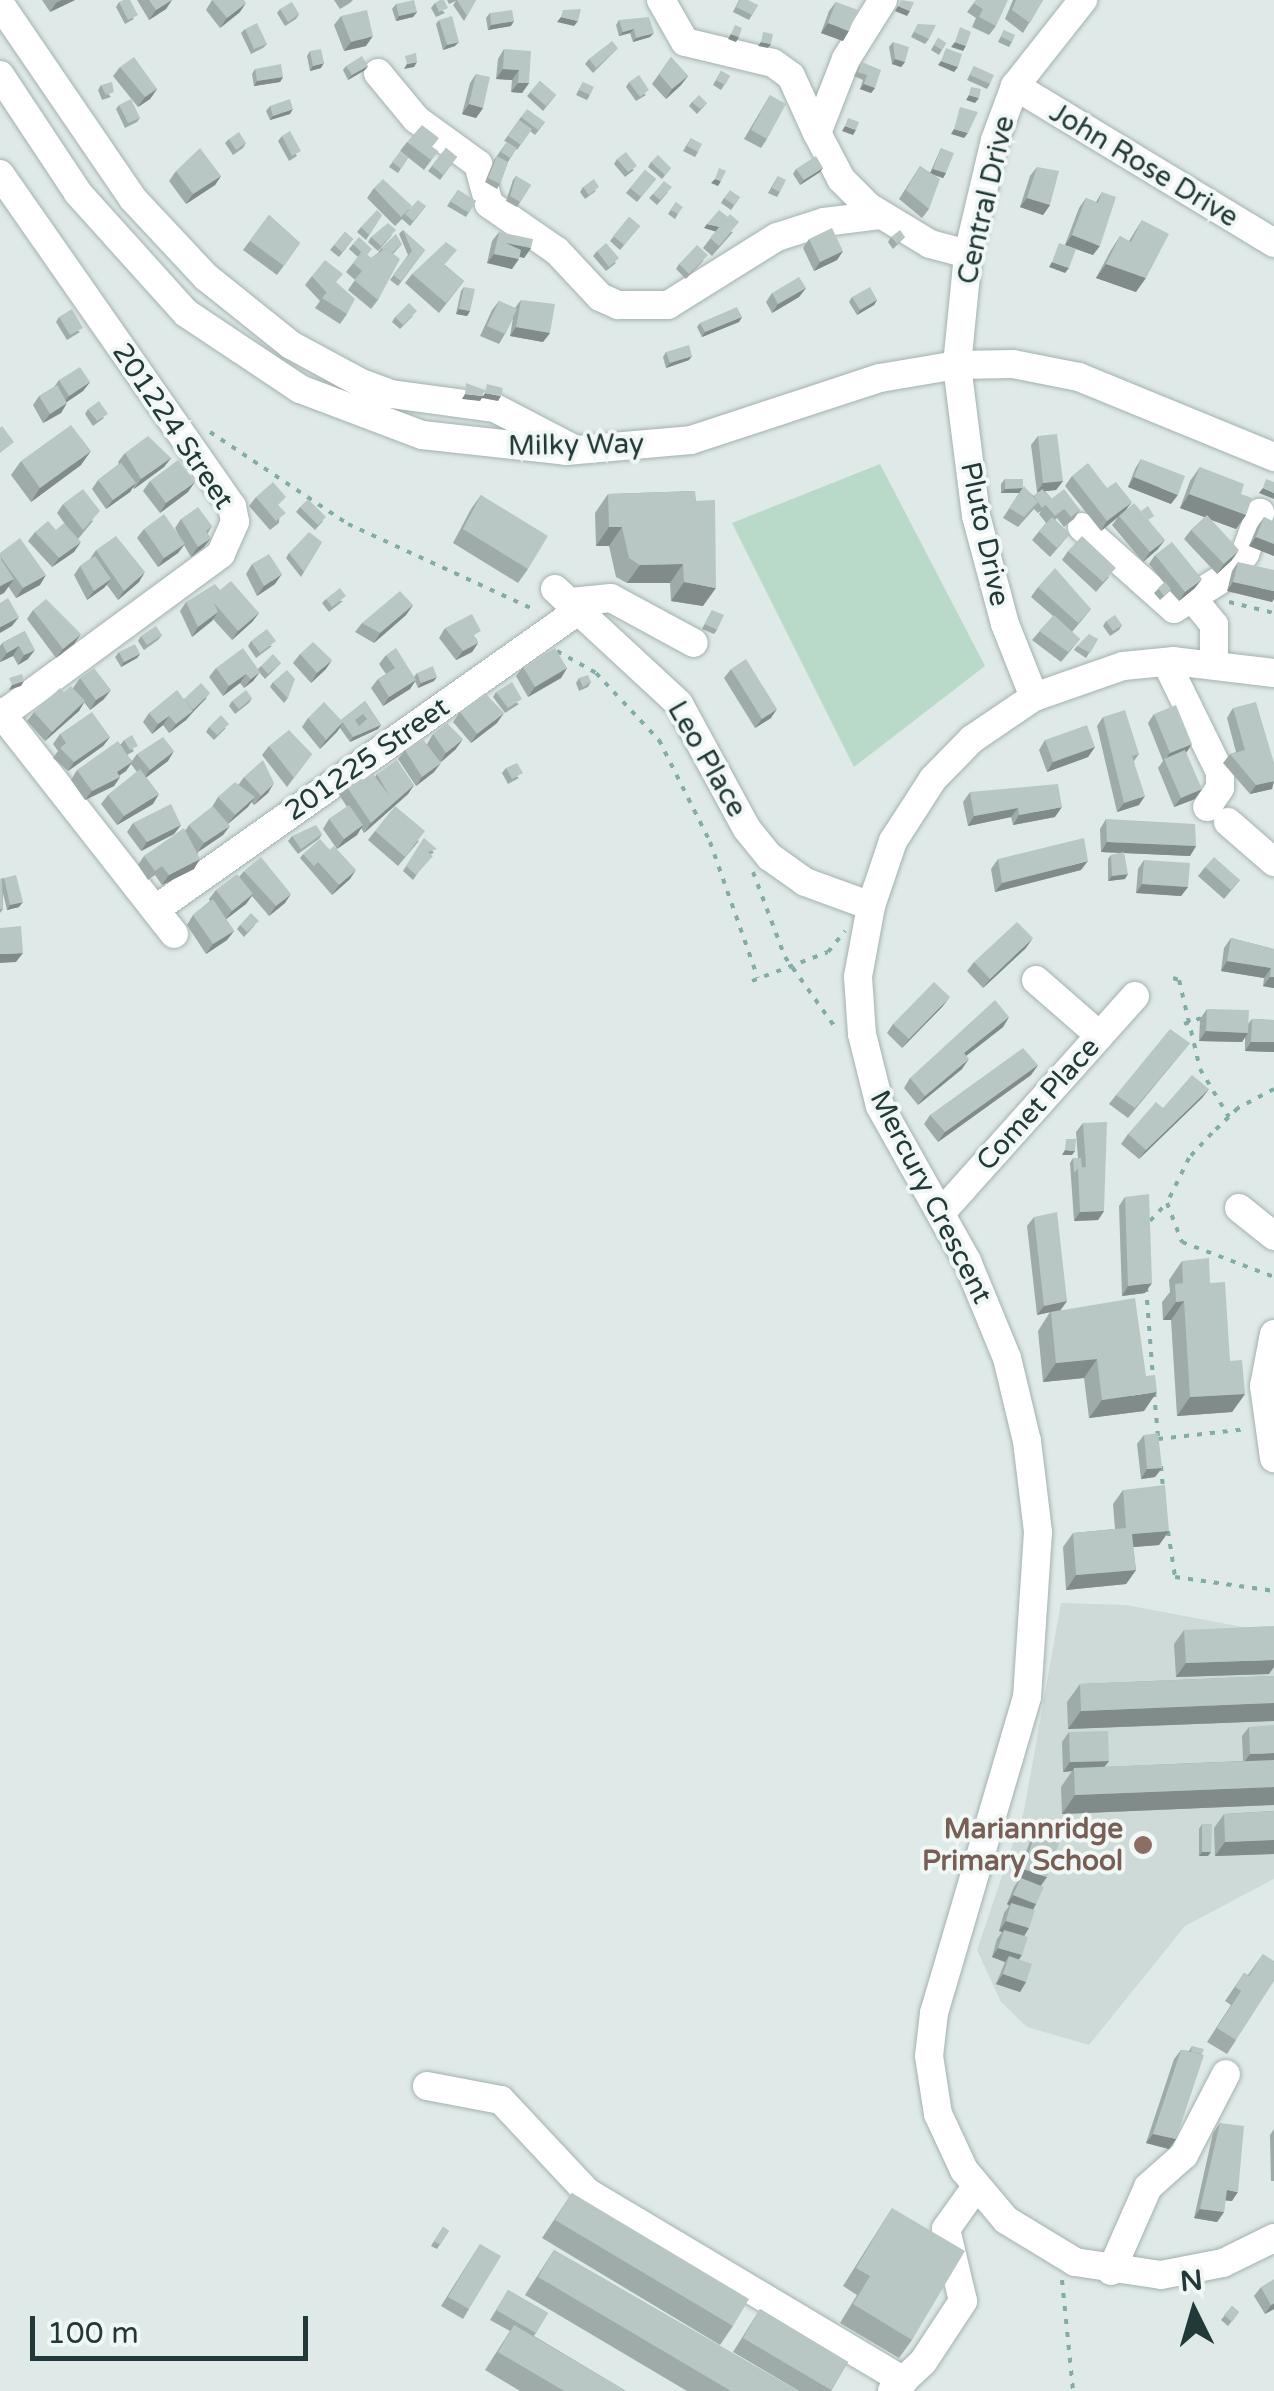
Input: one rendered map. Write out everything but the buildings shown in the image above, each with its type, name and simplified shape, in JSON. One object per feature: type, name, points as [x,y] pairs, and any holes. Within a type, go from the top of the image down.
[{"type":"street","points":[[661,0],[685,42],[773,62],[791,76],[841,179],[880,215],[930,244],[968,254]]},
{"type":"street","points":[[817,133],[846,59],[883,0]]},
{"type":"street","name":"Central Drive","points":[[957,365],[968,254],[995,140],[1015,86],[1083,0]]},
{"type":"street","points":[[0,4],[133,198],[206,278],[291,345],[360,383],[496,408],[576,450]]},
{"type":"street","points":[[378,73],[416,119],[478,164],[489,204],[557,251],[592,290],[618,305],[668,305],[777,237],[824,222],[880,215]]},
{"type":"street","name":"Milky Way","points":[[0,75],[126,254],[186,313],[263,368],[345,410],[422,435],[484,446],[576,450],[691,440],[880,378],[957,365],[1013,364],[1079,377],[1274,457]]},
{"type":"street","name":"John Rose Drive","points":[[1015,86],[1274,243]]},
{"type":"street","name":"201224 Street","points":[[0,174],[9,211],[232,506],[235,522],[221,554],[1,714]]},
{"type":"street","name":"Pluto Drive","points":[[957,365],[976,516],[1005,624],[1034,697]]},
{"type":"street","points":[[1082,528],[1164,606],[1174,609],[1200,596],[1245,554],[1267,516],[1234,492]]},
{"type":"street","points":[[1200,596],[1214,625],[1214,664]]},
{"type":"street","points":[[568,605],[611,598],[694,643]]},
{"type":"street","name":"201225 Street","points":[[156,909],[534,642],[568,605]]},
{"type":"street","name":"Leo Place","points":[[568,605],[679,704],[747,829],[770,857],[805,882],[871,906]]},
{"type":"street","points":[[1166,662],[1220,772],[1218,814],[1274,862]]},
{"type":"street","name":"Mercury Crescent","points":[[1274,674],[1214,664],[1166,662],[1092,674],[1034,697],[972,740],[933,778],[894,841],[871,906],[858,978],[865,1051],[890,1128],[941,1212],[993,1320],[1018,1394],[1038,1532],[1027,1697],[930,2035],[938,2114],[976,2187],[1006,2220],[1060,2255],[1111,2271],[1161,2275],[1207,2268],[1274,2238]]},
{"type":"street","points":[[1,714],[174,934]]},
{"type":"street","points":[[1036,980],[1100,1036]]},
{"type":"street","name":"Comet Place","points":[[941,1212],[1135,996]]},
{"type":"street","points":[[1239,1208],[1274,1236]]},
{"type":"street","points":[[1274,1334],[1264,1386],[1274,1458]]},
{"type":"street","points":[[1111,2271],[1148,2186],[1184,2155],[1226,2074]]},
{"type":"street","points":[[427,2086],[500,2100],[588,2192],[898,2386],[963,2302],[946,2229],[976,2187]]},
{"type":"path","points":[[201,426],[348,524],[519,606],[568,605]]},
{"type":"path","points":[[1200,596],[1274,613]]},
{"type":"path","points":[[534,642],[590,668],[658,740],[702,825],[755,979],[828,952],[834,937],[846,930]]},
{"type":"path","points":[[752,870],[789,964],[836,1029],[865,1051]]},
{"type":"path","points":[[1173,978],[1179,980],[1184,1024],[1200,1069],[1229,1117]]},
{"type":"path","points":[[1184,1024],[1222,1017]]},
{"type":"path","points":[[1150,1234],[1149,1222],[1167,1203],[1189,1158],[1229,1117],[1274,1090]]},
{"type":"path","points":[[1167,1203],[1182,1242],[1274,1277]]},
{"type":"path","points":[[1146,1272],[1163,1493]]},
{"type":"path","points":[[1158,1439],[1267,1427]]},
{"type":"path","points":[[1168,1527],[1175,1577],[1274,1592]]},
{"type":"path","points":[[1060,2255],[1073,2391]]},
{"type":"shaded area","name":"Mariannridge Primary School","points":[[1061,1603],[1126,1605],[1274,1633],[1274,1879],[1185,1926],[1089,2045],[1027,2027],[1001,2002],[977,1950],[1024,1811]]},
{"type":"green space","points":[[880,464],[985,666],[854,767],[732,523]]},
{"type":"place","name":"Mariannridge Primary School","points":[[1143,1845]]}]
